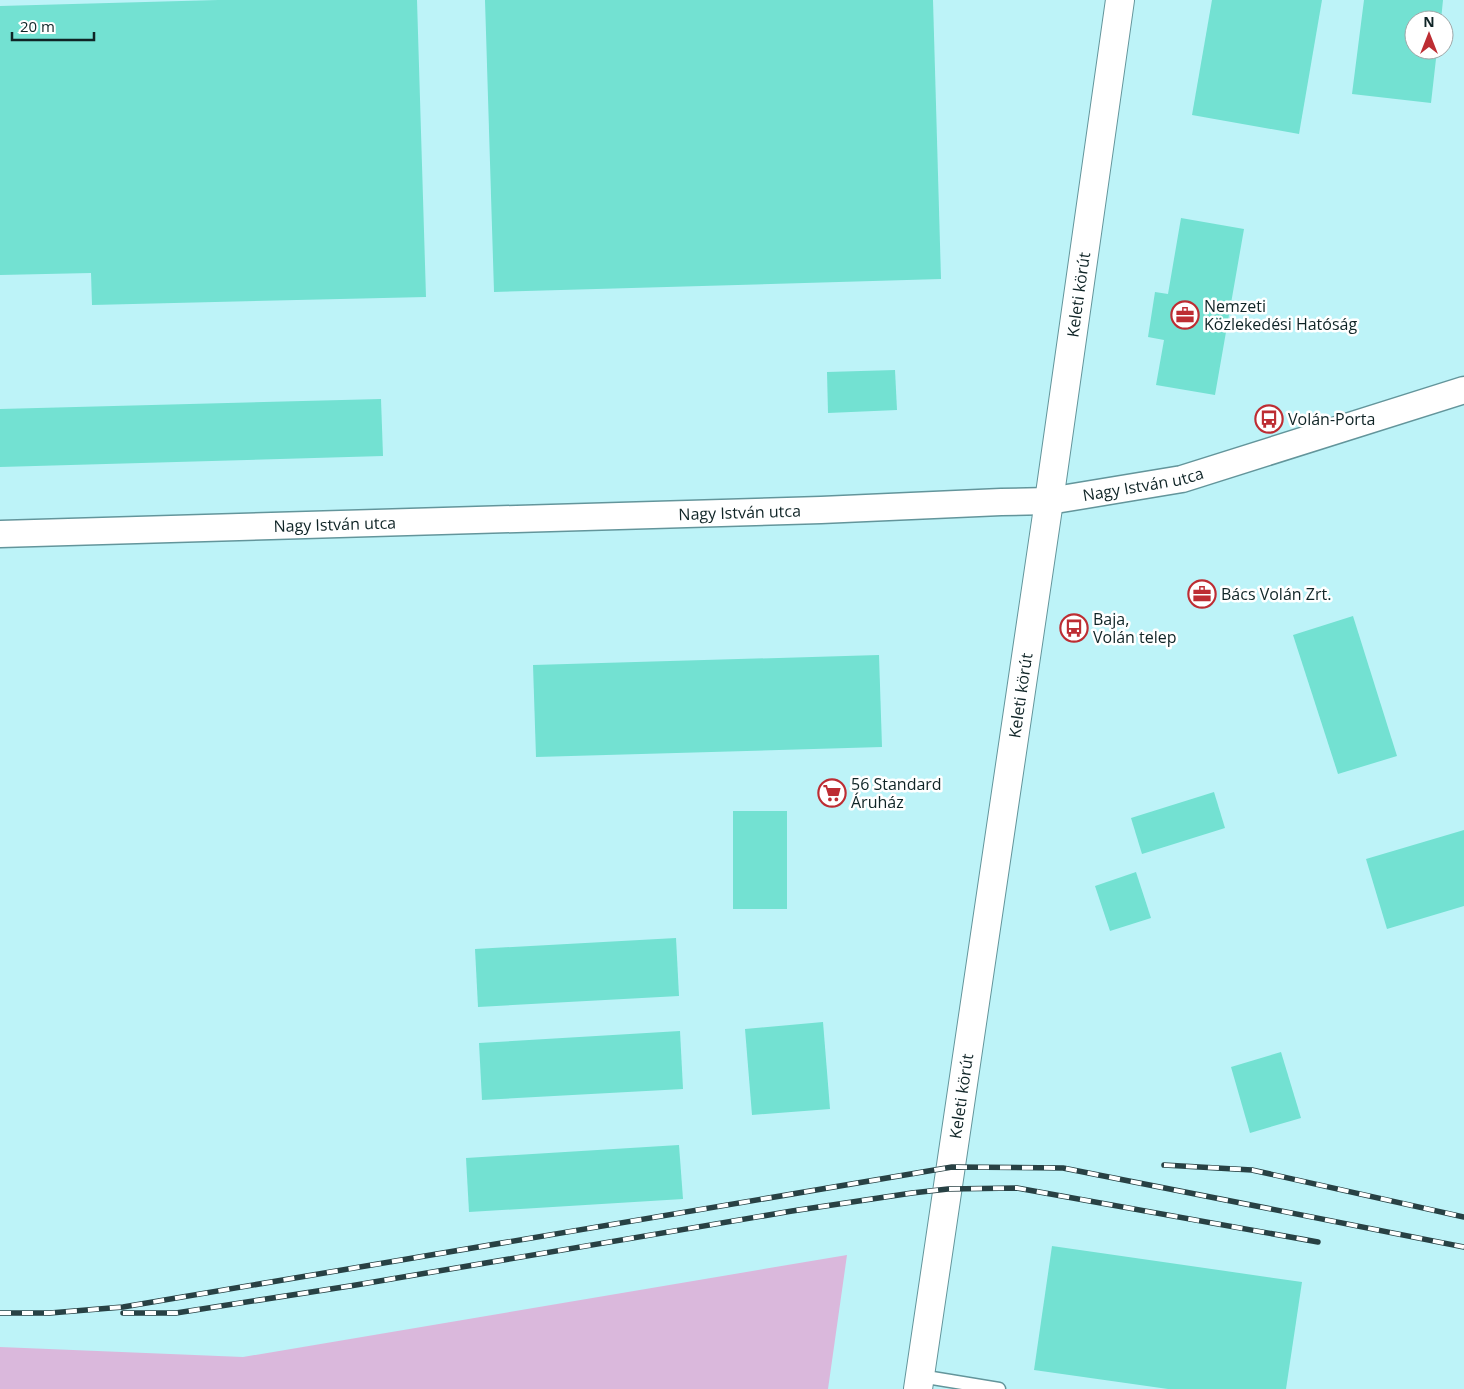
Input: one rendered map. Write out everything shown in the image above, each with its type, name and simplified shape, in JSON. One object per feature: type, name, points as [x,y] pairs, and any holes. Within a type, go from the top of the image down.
[{"type":"main road","name":"Keleti körút","points":[[919,1382],[1049,501],[1120,0]]},
{"type":"street","name":"Nagy István utca","points":[[0,534],[821,510],[1049,501],[1182,479],[1464,390]]},
{"type":"lane","points":[[919,1382],[998,1389]]},
{"type":"shaded area","points":[[847,1255],[828,1389],[0,1389],[0,1347],[243,1357]]},
{"type":"building","points":[[218,0],[417,0],[426,297],[92,305],[91,273],[0,275],[0,6]]},
{"type":"building","points":[[485,0],[933,0],[941,279],[494,292]]},
{"type":"building","points":[[1212,0],[1322,0],[1299,134],[1192,115]]},
{"type":"building","points":[[1364,0],[1443,0],[1442,10],[1404,10],[1404,60],[1436,60],[1431,103],[1352,94]]},
{"type":"building","points":[[1181,218],[1244,229],[1215,395],[1156,385],[1164,340],[1148,337],[1155,292],[1168,294]]},
{"type":"building","points":[[895,370],[897,410],[828,413],[827,372]]},
{"type":"building","points":[[381,399],[383,456],[0,467],[0,409]]},
{"type":"building","points":[[1353,616],[1397,756],[1338,774],[1293,635]]},
{"type":"building","points":[[879,655],[882,747],[536,757],[533,665]]},
{"type":"building","points":[[1214,792],[1225,828],[1142,854],[1131,818]]},
{"type":"building","points":[[733,811],[787,811],[787,909],[733,909]]},
{"type":"building","points":[[1464,830],[1464,906],[1387,929],[1366,859]]},
{"type":"building","points":[[1136,872],[1151,918],[1110,931],[1095,886]]},
{"type":"building","points":[[676,938],[679,996],[478,1007],[475,949]]},
{"type":"building","points":[[823,1022],[830,1109],[752,1115],[745,1029]]},
{"type":"building","points":[[680,1031],[683,1089],[482,1100],[479,1043]]},
{"type":"building","points":[[1281,1052],[1301,1118],[1250,1133],[1231,1067]]},
{"type":"building","points":[[679,1145],[683,1199],[469,1212],[466,1158]]},
{"type":"building","points":[[1052,1246],[1302,1282],[1286,1389],[1168,1389],[1034,1370]]},
{"type":"railway","points":[[1164,1165],[1252,1170],[1464,1217]]},
{"type":"railway","points":[[0,1313],[50,1313],[123,1307],[952,1167],[1063,1168],[1464,1247]]},
{"type":"railway","points":[[123,1313],[176,1313],[350,1286],[792,1211],[948,1189],[1017,1188],[1318,1242]]},
{"type":"place","name":"Nemzeti Közlekedési Hatóság","points":[[1185,315]]},
{"type":"place","name":"Volán-Porta","points":[[1269,419]]},
{"type":"place","name":"Bács Volán Zrt.","points":[[1202,594]]},
{"type":"place","name":"Baja, Volán telep","points":[[1074,628]]},
{"type":"place","name":"56 Standard Áruház","points":[[832,793]]}]
